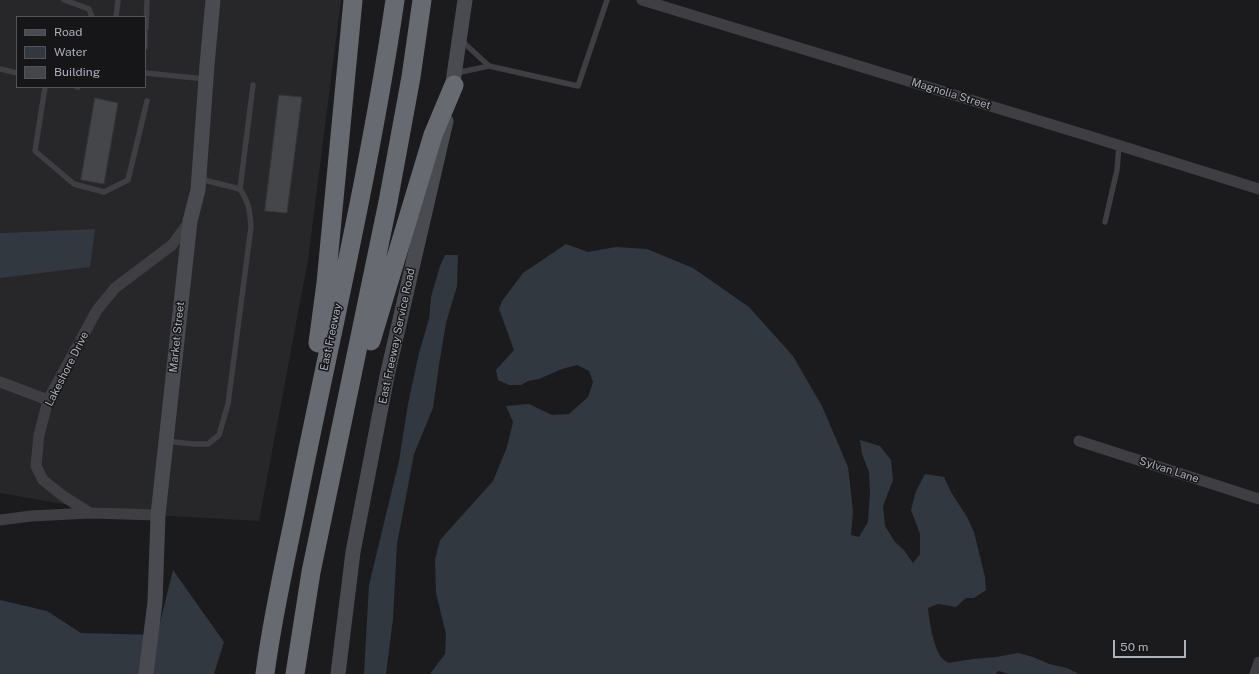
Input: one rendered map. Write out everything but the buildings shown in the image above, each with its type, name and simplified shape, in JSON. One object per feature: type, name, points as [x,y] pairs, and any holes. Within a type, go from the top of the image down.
[{"type":"highway","points":[[300,488],[310,393],[326,283],[354,0]]},
{"type":"highway","name":"East Freeway","points":[[266,667],[278,593],[370,153],[395,0]]},
{"type":"highway","points":[[295,669],[311,572],[391,188],[412,77],[422,0]]},
{"type":"highway","points":[[330,483],[389,279],[433,135],[455,79]]},
{"type":"street","name":"Market Street","points":[[146,674],[155,602],[158,515],[190,221],[198,190],[213,0]]},
{"type":"street","name":"East Freeway Service Road","points":[[338,674],[353,552],[387,376],[455,79],[465,0]]},
{"type":"street","name":"Magnolia Street","points":[[642,0],[1259,189]]},
{"type":"street","name":"Lakeshore Drive","points":[[158,515],[90,512],[63,496],[43,480],[36,466],[39,435],[48,400],[97,310],[115,288],[172,245],[190,221]]},
{"type":"street","points":[[0,382],[48,400]]},
{"type":"street","name":"Sylvan Lane","points":[[1079,442],[1259,499]]},
{"type":"street","points":[[0,520],[30,516],[90,512]]},
{"type":"street","points":[[1255,674],[1259,662]]},
{"type":"lane","points":[[64,0],[89,9],[92,16]]},
{"type":"lane","points":[[116,16],[118,0]]},
{"type":"lane","points":[[146,16],[147,0]]},
{"type":"lane","points":[[460,40],[489,66],[578,86],[607,0]]},
{"type":"lane","points":[[455,79],[489,66]]},
{"type":"lane","points":[[0,69],[16,73]]},
{"type":"lane","points":[[146,73],[206,79]]},
{"type":"lane","points":[[166,441],[208,444],[219,435],[228,404],[251,227],[247,201],[240,189],[252,85]]},
{"type":"lane","points":[[45,88],[35,151],[74,184],[104,192],[128,180],[147,101]]},
{"type":"lane","points":[[1105,222],[1117,170],[1119,145]]},
{"type":"lane","points":[[199,179],[240,189]]},
{"type":"shaded area","points":[[0,0],[341,0],[308,260],[259,521],[115,513],[0,493],[0,278],[92,230],[0,233]]},
{"type":"water","points":[[95,229],[90,267],[0,278],[0,233]]},
{"type":"water","points":[[566,244],[588,252],[616,247],[647,249],[693,268],[749,307],[793,356],[822,406],[848,467],[853,511],[851,535],[859,537],[868,522],[870,492],[869,472],[862,454],[860,440],[880,446],[891,460],[893,480],[883,506],[885,526],[895,542],[904,550],[913,563],[920,554],[920,534],[911,510],[916,491],[925,474],[944,477],[974,532],[985,577],[986,590],[974,598],[966,598],[956,607],[938,604],[928,608],[931,628],[937,650],[944,660],[948,663],[1018,653],[1033,657],[1049,664],[1067,668],[1079,674],[1008,674],[999,671],[995,674],[430,674],[445,654],[446,634],[436,593],[435,560],[440,540],[493,481],[507,447],[513,422],[506,406],[529,404],[552,415],[569,414],[588,397],[593,382],[589,371],[577,365],[562,369],[539,379],[528,381],[521,385],[509,385],[498,380],[496,370],[514,350],[499,309],[502,301],[523,273]]},
{"type":"water","points":[[445,255],[458,255],[457,286],[446,323],[433,408],[414,454],[397,544],[393,619],[386,674],[364,674],[369,585],[399,461],[408,404],[419,353],[429,319],[431,297],[440,266]]},
{"type":"water","points":[[173,570],[224,642],[214,674],[0,674],[0,600],[47,611],[81,633],[157,635]]}]
